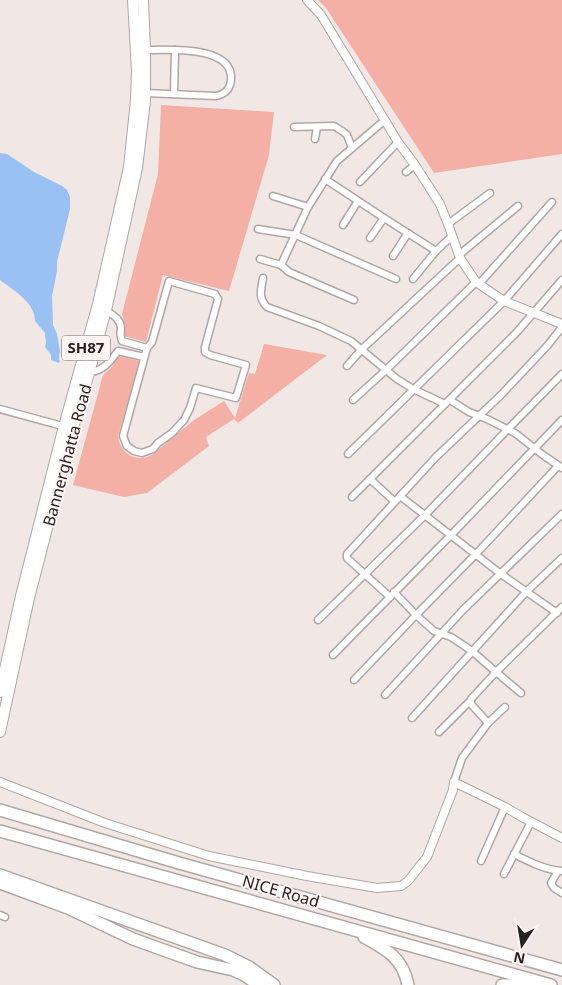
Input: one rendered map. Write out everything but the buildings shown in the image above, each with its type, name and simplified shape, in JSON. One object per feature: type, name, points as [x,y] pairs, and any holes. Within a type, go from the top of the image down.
[{"type":"highway","name":"NICE Road","points":[[0,810],[179,863],[562,970]]},
{"type":"highway","name":"NICE Road","points":[[0,831],[552,985]]},
{"type":"highway","points":[[0,875],[225,955],[249,967],[274,985]]},
{"type":"highway","points":[[0,883],[68,908],[133,939],[197,962],[233,970],[259,985]]},
{"type":"highway","points":[[349,929],[393,955],[400,964],[408,985]]},
{"type":"highway","points":[[502,985],[526,985]]},
{"type":"main road","name":"Bannerghatta Road","points":[[0,692],[21,596],[68,427],[89,373],[106,310],[132,171],[137,71],[133,0]]},
{"type":"main road","name":"Bannerghatta Road","points":[[0,732],[68,427],[141,139],[145,93],[143,0]]},
{"type":"street","points":[[307,0],[321,15],[398,142],[440,204],[459,257],[478,283],[504,302],[562,326],[548,345],[480,416],[436,457],[347,554],[347,558],[365,575],[434,630],[451,637],[472,651],[522,693]]},
{"type":"street","points":[[145,50],[190,51],[219,58],[229,67],[231,79],[228,90],[223,95],[145,93]]},
{"type":"street","points":[[174,94],[175,50]]},
{"type":"street","points":[[281,264],[308,207],[337,161],[385,120]]},
{"type":"street","points":[[294,127],[334,126],[347,136],[352,148]]},
{"type":"street","points":[[315,139],[317,127]]},
{"type":"street","points":[[360,182],[398,142]]},
{"type":"street","points":[[406,172],[415,165]]},
{"type":"street","points":[[325,179],[436,251]]},
{"type":"street","points":[[448,224],[490,193]]},
{"type":"street","points":[[273,196],[308,207]]},
{"type":"street","points":[[343,225],[358,201]]},
{"type":"street","points":[[353,400],[478,283],[552,202]]},
{"type":"street","points":[[347,366],[361,350],[459,257],[518,206]]},
{"type":"street","points":[[370,238],[384,218]]},
{"type":"street","points":[[258,229],[296,235],[396,280]]},
{"type":"street","points":[[393,256],[408,233]]},
{"type":"street","points":[[348,454],[504,302],[562,234]]},
{"type":"street","points":[[413,279],[436,251],[452,236]]},
{"type":"street","points":[[260,259],[281,264],[289,272],[354,300]]},
{"type":"street","points":[[263,278],[260,297],[267,307],[319,326],[351,341],[386,370],[413,389],[516,433],[560,467],[354,680]]},
{"type":"street","points":[[352,497],[517,332],[562,280]]},
{"type":"street","points":[[170,281],[215,294],[218,299],[205,352],[246,365],[236,398],[196,388],[193,402],[187,414],[172,433],[149,451],[142,453],[134,451],[128,446],[123,436],[147,348],[152,342],[170,281]]},
{"type":"street","points":[[106,310],[117,318],[120,324],[120,337],[122,341],[147,348]]},
{"type":"street","points":[[89,373],[106,366],[118,351],[144,357]]},
{"type":"street","points":[[318,620],[425,515],[562,374]]},
{"type":"street","points":[[0,409],[68,427]]},
{"type":"street","points":[[334,655],[562,420]]},
{"type":"street","points":[[370,479],[394,502]]},
{"type":"street","points":[[400,496],[501,574],[557,613]]},
{"type":"street","points":[[385,695],[463,610],[562,514]]},
{"type":"street","points":[[412,718],[527,591],[562,558]]},
{"type":"street","points":[[439,732],[496,672],[562,608]]},
{"type":"street","points":[[470,701],[488,723]]},
{"type":"street","points":[[0,782],[104,823],[209,856],[376,888],[401,886],[408,881],[426,857],[453,790],[462,758],[488,723],[505,707]]},
{"type":"street","points":[[454,782],[562,838]]},
{"type":"street","points":[[481,861],[505,807]]},
{"type":"street","points":[[504,874],[531,822]]},
{"type":"street","points":[[514,854],[541,867],[560,871]]},
{"type":"street","points":[[560,871],[551,883],[554,888],[562,893]]},
{"type":"shaded area","points":[[318,0],[562,0],[562,154],[434,173],[326,8]]},
{"type":"shaded area","points":[[161,105],[274,112],[269,155],[229,291],[163,275],[146,342],[124,336],[125,325],[122,314],[158,174]]},
{"type":"shaded area","points":[[264,344],[327,355],[238,423],[234,419],[206,437],[209,446],[147,493],[124,497],[73,485],[103,375],[112,367],[118,356],[140,361],[118,436],[125,452],[140,458],[152,455],[194,420],[224,401],[235,418],[249,373],[255,374]]},
{"type":"water","points":[[0,153],[7,154],[34,172],[62,186],[67,190],[70,197],[70,209],[57,262],[52,296],[53,325],[57,334],[60,351],[59,363],[51,360],[51,355],[45,347],[45,333],[35,321],[34,314],[27,302],[0,280]]}]
